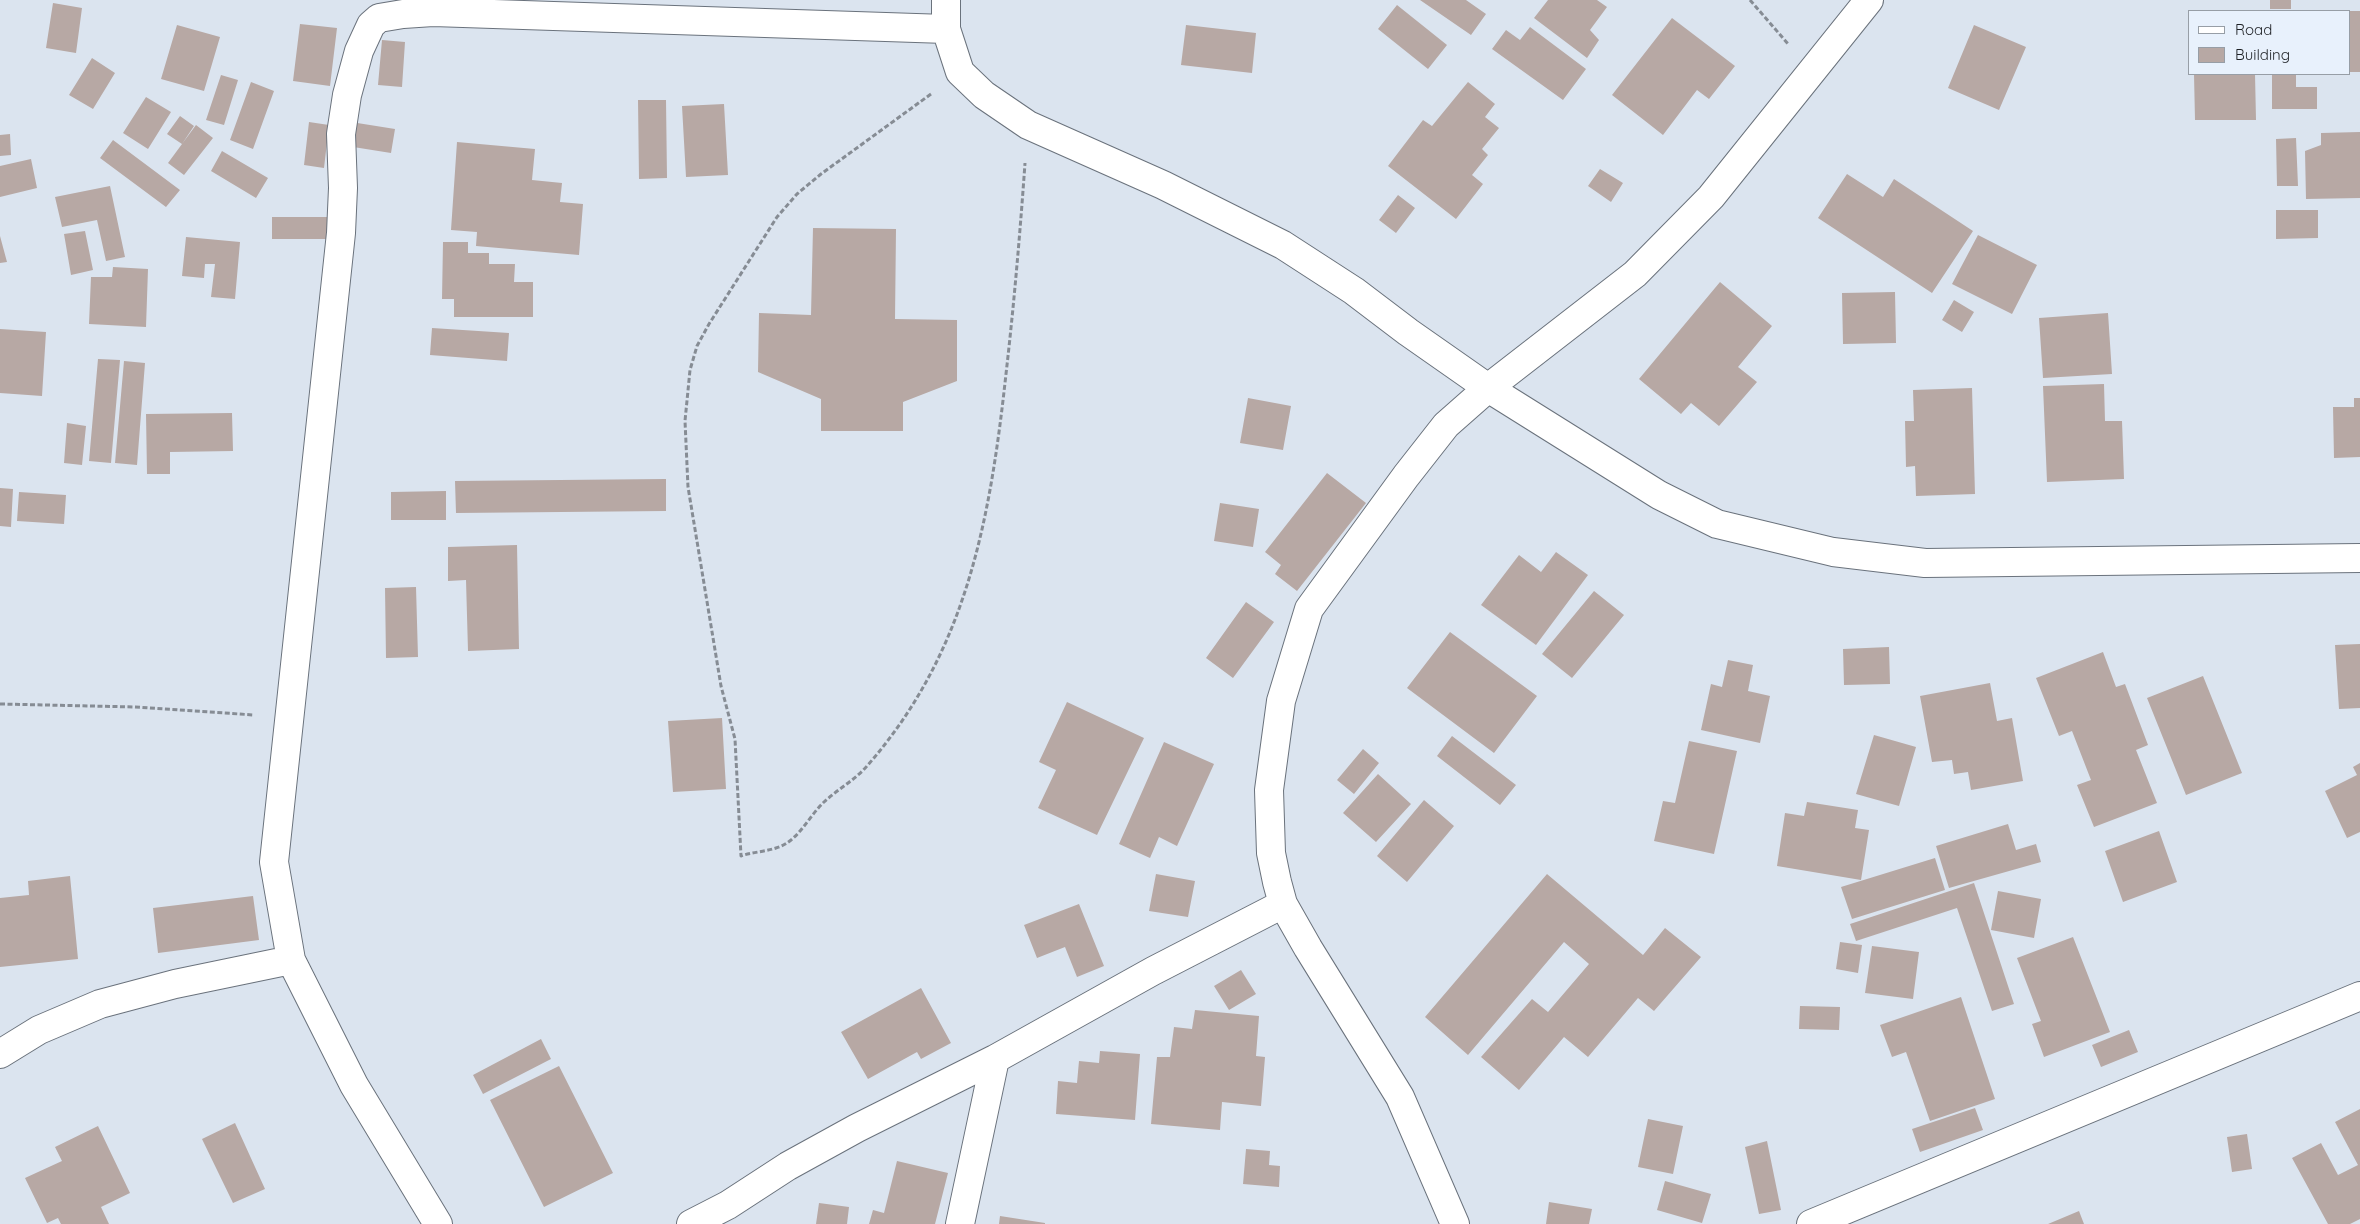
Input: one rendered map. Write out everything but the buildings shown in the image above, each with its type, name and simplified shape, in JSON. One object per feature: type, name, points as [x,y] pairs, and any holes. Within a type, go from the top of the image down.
[{"type":"street","points":[[946,0],[946,29],[960,72],[979,92],[1028,125],[1163,185],[1283,245],[1354,291],[1408,332],[1488,388],[1659,495],[1716,524],[1833,552],[1926,563],[2360,558]]},
{"type":"street","points":[[1455,1224],[1400,1097],[1283,904],[1271,853],[1269,790],[1281,701],[1309,610],[1440,432],[1488,388],[1635,274],[1711,197],[1869,0]]},
{"type":"street","points":[[438,1224],[354,1085],[291,960],[274,862],[341,233],[343,188],[341,134],[343,115],[360,51],[374,21],[386,16],[403,14],[481,12],[946,29]]},
{"type":"street","points":[[691,1224],[728,1205],[788,1166],[857,1128],[994,1059],[1153,971],[1283,904]]},
{"type":"street","points":[[0,1054],[39,1030],[100,1004],[175,984],[291,960]]},
{"type":"street","points":[[1812,1224],[2360,996]]},
{"type":"street","points":[[960,1224],[994,1059]]},
{"type":"path","points":[[1750,0],[1812,72]]},
{"type":"path","points":[[960,72],[797,194],[777,217],[709,324],[697,346],[690,370],[685,421],[688,487],[721,686],[735,739],[741,856],[775,848],[789,842],[824,802],[866,768],[897,729],[926,682],[939,658],[964,598],[989,501],[1002,416],[1017,280],[1028,125]]},
{"type":"path","points":[[0,704],[135,707],[289,718]]}]
